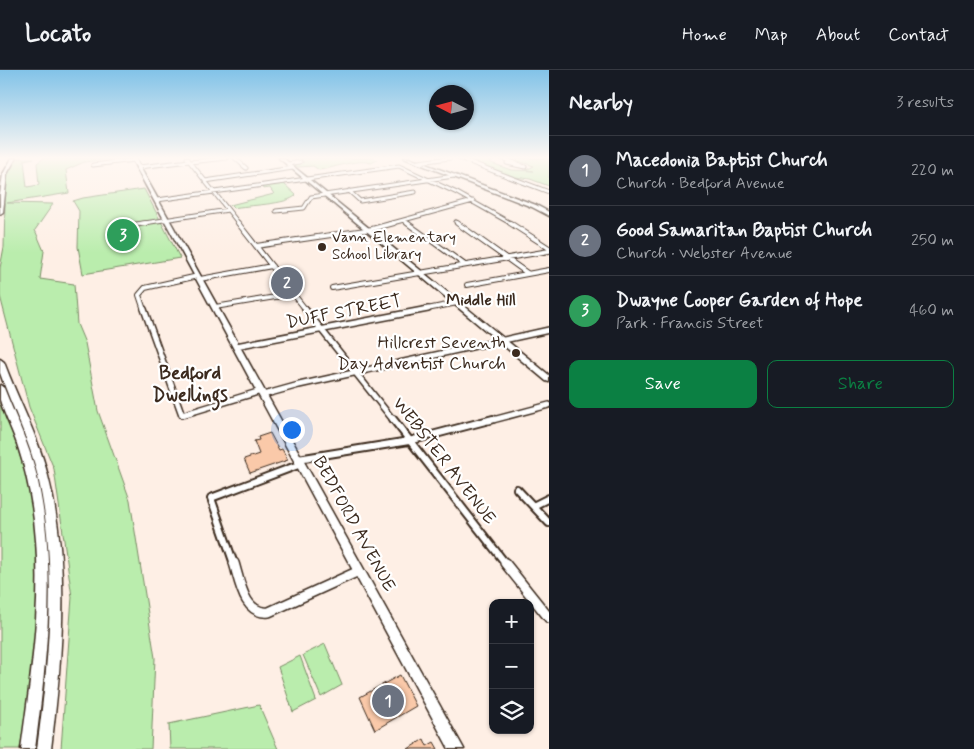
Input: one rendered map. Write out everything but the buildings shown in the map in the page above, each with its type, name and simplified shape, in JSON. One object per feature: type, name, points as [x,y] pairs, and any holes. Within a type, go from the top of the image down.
[{"type":"street","points":[[0,212],[3,190]]},
{"type":"street","name":"BEDFORD AVENUE","points":[[151,190],[457,749]]},
{"type":"street","points":[[157,200],[228,190]]},
{"type":"street","points":[[320,190],[549,379]]},
{"type":"street","points":[[276,211],[304,208],[311,197],[359,190]]},
{"type":"street","points":[[349,191],[360,201],[415,192],[412,190]]},
{"type":"street","points":[[450,190],[488,209],[549,249]]},
{"type":"street","points":[[490,190],[534,206],[549,214]]},
{"type":"street","name":"WEBSTER AVENUE","points":[[213,192],[549,618]]},
{"type":"street","points":[[256,246],[368,230],[473,201]]},
{"type":"street","points":[[119,250],[122,236],[127,226],[228,210]]},
{"type":"street","points":[[404,221],[465,265]]},
{"type":"street","points":[[456,222],[527,274]]},
{"type":"street","points":[[332,288],[549,249]]},
{"type":"street","points":[[272,266],[145,288],[140,291],[139,295],[182,415],[262,393],[357,374],[549,330]]},
{"type":"street","points":[[467,285],[549,270]]},
{"type":"street","points":[[215,307],[294,294]]},
{"type":"street","name":"DUFF STREET","points":[[236,346],[457,303]]},
{"type":"street","points":[[0,362],[36,451],[49,502],[55,594],[54,651],[44,749]]},
{"type":"street","points":[[0,388],[19,435],[31,474],[40,538],[42,575],[40,647],[28,749]]},
{"type":"street","points":[[359,571],[269,612],[260,613],[249,606],[211,498],[300,462],[410,441],[549,405]]},
{"type":"street","points":[[518,489],[549,524]]},
{"type":"street","points":[[533,506],[549,498]]},
{"type":"green space","points":[[3,190],[69,190],[69,193],[7,203],[53,204],[35,230],[44,251],[40,279],[74,284],[77,324],[85,343],[98,411],[130,500],[155,658],[151,749],[61,749],[72,597],[54,469],[29,407],[0,296],[0,268],[4,247],[5,203],[1,203]]},
{"type":"green space","points":[[144,190],[180,258],[83,274],[78,247],[79,211],[73,201]]},
{"type":"green space","points":[[271,190],[290,190],[296,195],[276,203],[233,208],[230,205],[274,194]]},
{"type":"green space","points":[[0,402],[16,442],[28,484],[36,549],[36,617],[30,684],[20,749],[0,749]]},
{"type":"green space","points":[[325,644],[342,685],[321,697],[303,655]]},
{"type":"green space","points":[[300,656],[316,700],[293,712],[278,667]]},
{"type":"green space","points":[[259,705],[278,749],[170,749],[169,724]]},
{"type":"place","name":"Dwayne Cooper Garden of Hope","points":[[123,235]]},
{"type":"place","name":"Vann Elementary School Library","points":[[322,247]]},
{"type":"place","name":"Good Samaritan Baptist Church","points":[[287,283]]},
{"type":"place","name":"Hillcrest Seventh Day Adventist Church","points":[[516,353]]},
{"type":"place","name":"Macedonia Baptist Church","points":[[388,701]]},
{"type":"district","name":"Middle Hill","points":[[481,300]]},
{"type":"district","name":"Bedford Dwellings","points":[[190,384]]}]
